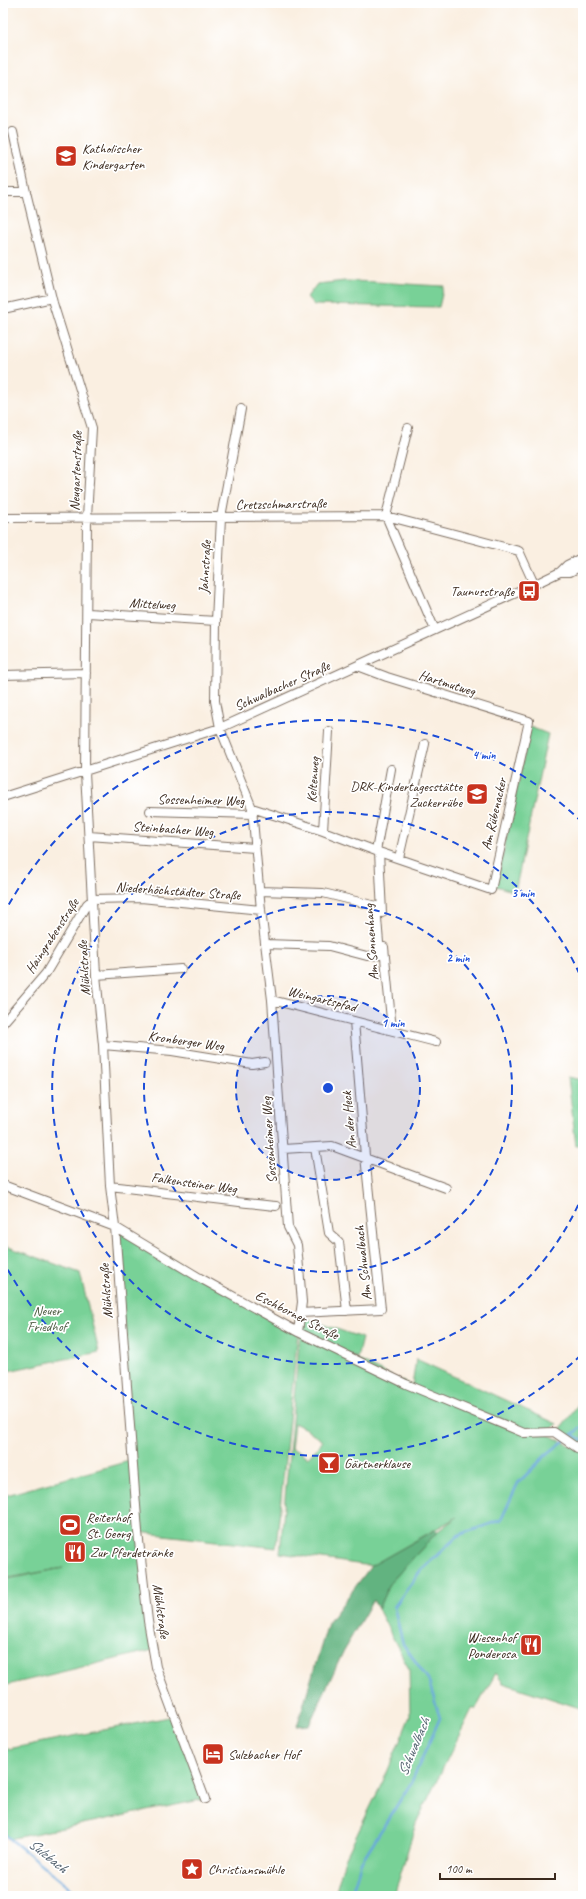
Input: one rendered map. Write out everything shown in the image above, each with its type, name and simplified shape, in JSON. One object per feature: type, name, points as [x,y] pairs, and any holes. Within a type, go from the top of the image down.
[{"type":"street","name":"Neugartenstraße","points":[[14,132],[26,192],[52,298],[92,428],[87,518],[88,613],[85,772]]},
{"type":"street","points":[[3,192],[26,192]]},
{"type":"street","points":[[3,309],[52,298]]},
{"type":"street","name":"Jahnstraße","points":[[220,728],[215,701],[216,620],[221,518],[241,409]]},
{"type":"street","points":[[408,428],[386,516],[435,630]]},
{"type":"street","name":"Cretzschmarstraße","points":[[3,518],[386,516],[519,551],[534,584]]},
{"type":"street","name":"Schwalbacher Straße","points":[[3,798],[220,728],[560,572],[567,565],[583,557]]},
{"type":"street","name":"Schwalbacher Straße","points":[[560,572],[570,572],[583,565]]},
{"type":"street","name":"Mittelweg","points":[[88,613],[216,620]]},
{"type":"street","name":"Hartmutweg","points":[[358,666],[387,677],[529,721]]},
{"type":"street","points":[[3,675],[86,673]]},
{"type":"street","name":"Am Rübenacker","points":[[399,858],[490,890],[529,721]]},
{"type":"street","name":"Sossenheimer Weg","points":[[220,728],[252,811],[261,910],[272,1000],[288,1227],[296,1245],[302,1302],[298,1332]]},
{"type":"street","name":"Keltenweg","points":[[323,831],[329,731]]},
{"type":"street","points":[[252,811],[323,831],[378,852],[399,858],[425,744]]},
{"type":"street","points":[[378,852],[391,769]]},
{"type":"street","name":"Mühlstraße","points":[[85,772],[96,975],[103,1045],[110,1186],[115,1227],[138,1532],[148,1621],[156,1667],[205,1799]]},
{"type":"street","name":"Sossenheimer Weg","points":[[150,811],[252,811]]},
{"type":"street","name":"Steinbacher Weg","points":[[89,836],[255,848]]},
{"type":"street","name":"Am Sonnenhang","points":[[378,852],[383,936],[392,1030]]},
{"type":"street","points":[[260,891],[323,893],[376,906],[380,955],[367,956],[329,946],[265,944]]},
{"type":"street","name":"Niederhöchstädter Straße","points":[[93,899],[141,898],[261,910]]},
{"type":"street","name":"Haingrabenstraße","points":[[3,1023],[46,973],[87,904],[93,899]]},
{"type":"street","points":[[96,975],[181,969]]},
{"type":"street","name":"Weingartspfad","points":[[272,1000],[436,1042]]},
{"type":"street","name":"An der Heck","points":[[283,1149],[332,1146],[365,1156],[354,1021]]},
{"type":"street","name":"Kronberger Weg","points":[[103,1045],[172,1051],[252,1064],[265,1062]]},
{"type":"street","points":[[315,1148],[329,1233],[339,1242],[347,1311]]},
{"type":"street","points":[[365,1156],[446,1188]]},
{"type":"street","name":"Am Schwalbach","points":[[300,1313],[381,1309],[365,1156]]},
{"type":"street","name":"Eschborner Straße","points":[[3,1185],[115,1227],[200,1278],[298,1332],[406,1384],[524,1433],[554,1432],[583,1452]]},
{"type":"street","name":"Falkensteiner Weg","points":[[110,1186],[156,1190],[232,1202],[276,1206]]},
{"type":"green space","points":[[345,281],[444,286],[439,307],[314,305],[307,297],[317,284]]},
{"type":"green space","points":[[530,727],[548,734],[515,892],[496,886]]},
{"type":"green space","points":[[568,1077],[583,1080],[583,1145],[576,1146]]},
{"type":"green space","points":[[115,1227],[298,1332],[276,1548],[138,1532],[153,1650],[3,1686],[3,1580],[63,1568],[3,1579],[3,1496],[129,1461]]},
{"type":"green space","name":"Neuer Friedhof","points":[[3,1245],[80,1273],[99,1352],[3,1372]]},
{"type":"green space","points":[[303,1317],[362,1338],[357,1358],[303,1333]]},
{"type":"green space","points":[[300,1332],[412,1386],[416,1359],[557,1424],[547,1434],[583,1452],[583,1709],[503,1683],[496,1673],[475,1710],[473,1707],[416,1823],[394,1896],[327,1896],[336,1891],[345,1859],[386,1775],[410,1716],[409,1669],[378,1609],[389,1584],[438,1531],[457,1517],[371,1566],[280,1553]],"holes":[[[294,1423],[308,1430],[323,1441],[308,1458],[299,1451],[291,1449]]]},
{"type":"green space","points":[[583,1399],[583,1446],[559,1431]]},
{"type":"green space","points":[[435,1530],[438,1531],[389,1584],[378,1609],[373,1600],[345,1648],[309,1725],[297,1726],[328,1623],[371,1566]]},
{"type":"green space","points":[[174,1716],[205,1799],[9,1839],[3,1833],[3,1750]]},
{"type":"waterway","name":"Schwalbach","points":[[351,1896],[361,1862],[411,1783],[440,1718],[428,1679],[403,1644],[394,1607],[421,1570],[459,1535],[501,1520],[518,1483],[547,1454],[583,1426]]},
{"type":"waterway","points":[[572,1434],[582,1440]]},
{"type":"waterway","name":"Sulzbach","points":[[3,1833],[80,1896]]},
{"type":"place","name":"Katholischer Kindergarten","points":[[66,156]]},
{"type":"place","name":"Taunusstraße","points":[[529,591]]},
{"type":"place","name":"DRK-Kindertagesstätte Zuckerrübe","points":[[477,794]]},
{"type":"place","name":"Gärtnerklause","points":[[329,1463]]},
{"type":"place","name":"Reiterhof St. Georg","points":[[70,1525]]},
{"type":"place","name":"Zur Pferdetränke","points":[[75,1552]]},
{"type":"place","name":"Wiesenhof Ponderosa","points":[[531,1645]]},
{"type":"place","name":"Sulzbacher Hof","points":[[213,1754]]},
{"type":"place","name":"Christiansmühle","points":[[192,1869]]}]
